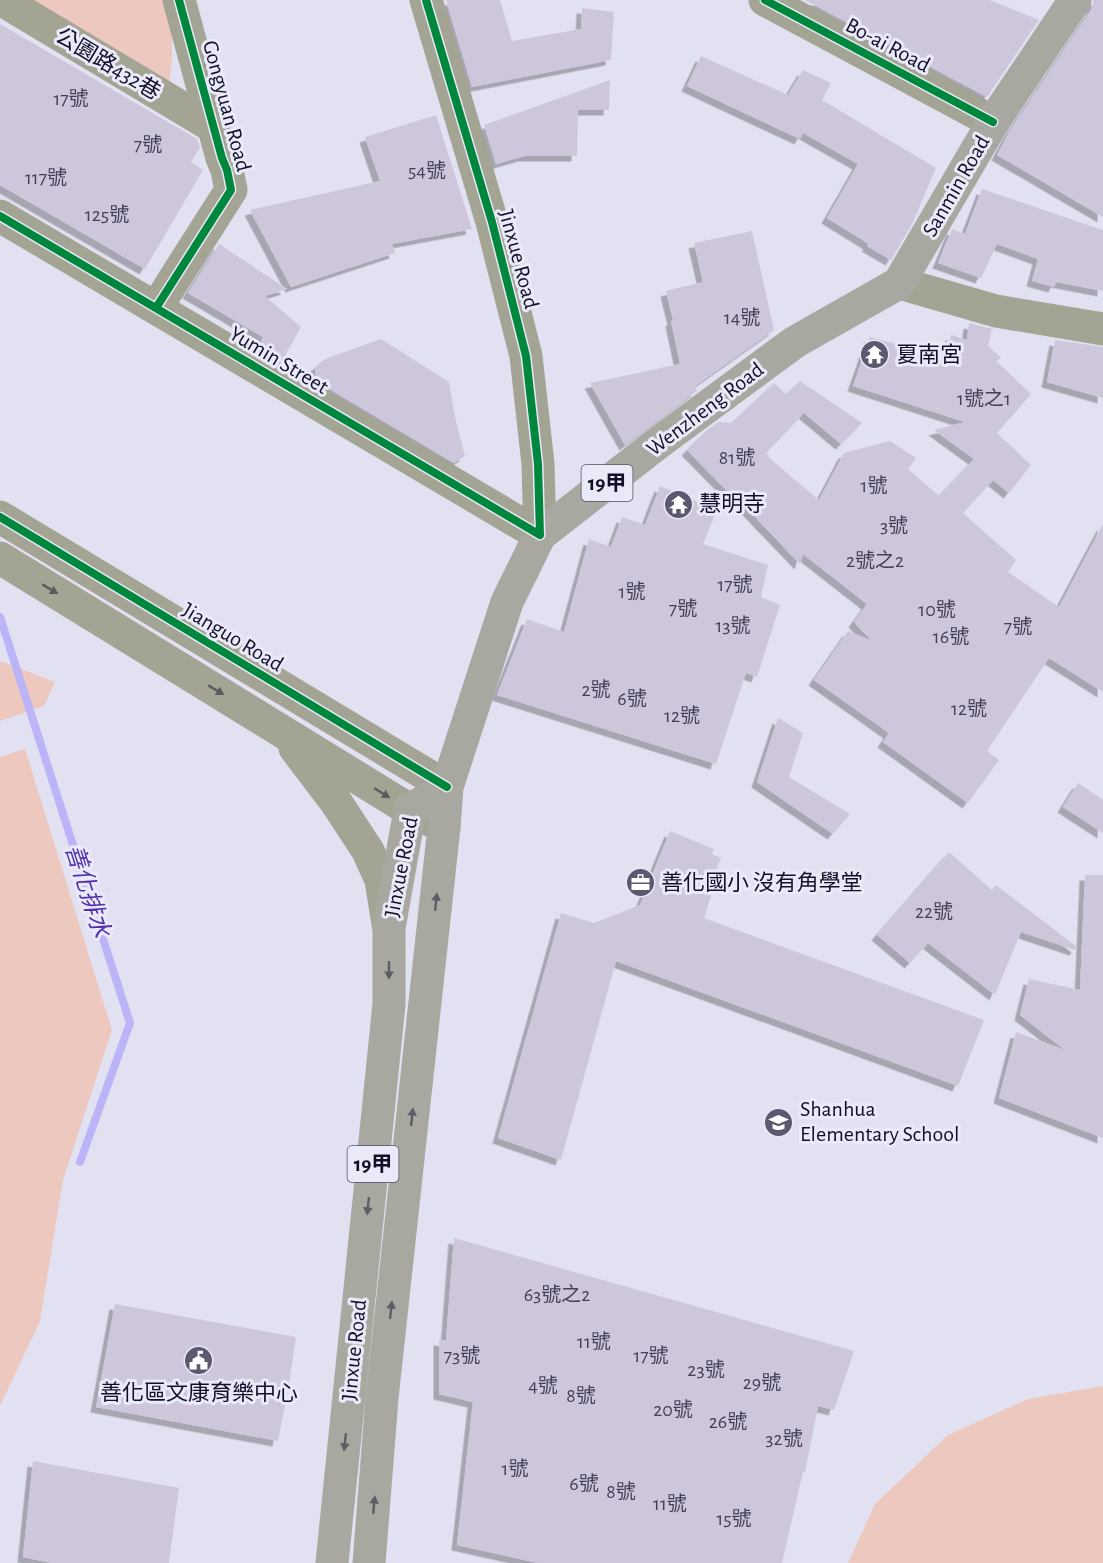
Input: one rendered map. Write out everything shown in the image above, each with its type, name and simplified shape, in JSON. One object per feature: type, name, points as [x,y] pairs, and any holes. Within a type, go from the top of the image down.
[{"type":"main road","name":"Sanmin Road","points":[[899,283],[993,122],[1075,0]]},
{"type":"main road","name":"Wenzheng Road","points":[[447,787],[507,602],[540,535],[667,436],[795,342],[899,283]]},
{"type":"main road","name":"Jinxue Road","points":[[332,1563],[389,1004],[389,928],[410,810],[447,787]]},
{"type":"main road","name":"Jinxue Road","points":[[369,1563],[387,1352],[447,787]]},
{"type":"street","name":"公園路432巷","points":[[2,0],[214,127]]},
{"type":"street","name":"Gongyuan Road","points":[[156,308],[231,190],[179,0]]},
{"type":"street","name":"Jinxue Road","points":[[426,0],[492,222],[526,356],[538,464],[540,535]]},
{"type":"street","name":"Bo-ai Road","points":[[765,0],[993,122]]},
{"type":"street","name":"Yumin Street","points":[[0,216],[540,535]]},
{"type":"street","points":[[899,283],[996,311],[1103,329]]},
{"type":"street","name":"Jianguo Road","points":[[0,517],[447,787]]},
{"type":"street","points":[[0,558],[410,810],[444,827]]},
{"type":"street","points":[[283,732],[336,802],[368,851],[381,880],[389,928]]},
{"type":"shaded area","points":[[0,0],[166,0],[172,41],[169,82]]},
{"type":"shaded area","points":[[0,661],[55,682],[44,706],[0,721]]},
{"type":"shaded area","points":[[25,749],[112,1030],[63,1180],[40,1321],[0,1406],[0,757]]},
{"type":"shaded area","points":[[1103,1386],[1103,1563],[848,1563],[875,1504],[948,1435],[1028,1399]]},
{"type":"building","points":[[446,0],[500,0],[512,41],[581,29],[582,8],[614,12],[611,60],[472,87]]},
{"type":"building","points":[[805,0],[990,0],[1039,20],[987,97]]},
{"type":"building","points":[[1094,0],[1103,0],[1103,217],[997,155],[1009,132],[1091,10]]},
{"type":"building","points":[[0,24],[197,139],[200,147],[191,162],[203,170],[145,269],[0,185]]},
{"type":"building","points":[[701,56],[788,95],[803,70],[831,83],[822,100],[936,168],[913,222],[891,260],[827,218],[858,164],[803,133],[800,139],[687,86]]},
{"type":"building","points":[[610,80],[609,110],[578,110],[577,156],[524,156],[496,164],[484,125]]},
{"type":"building","points":[[436,115],[472,229],[392,244],[395,253],[291,287],[250,210],[380,181],[365,137]]},
{"type":"building","points":[[982,189],[1103,230],[1103,291],[1056,282],[1054,287],[1032,281],[1038,259],[997,244],[981,278],[938,263],[952,229],[965,234]]},
{"type":"building","points":[[752,231],[774,330],[695,386],[697,391],[625,445],[590,383],[680,364],[666,291],[703,282],[694,243]]},
{"type":"building","points":[[219,244],[287,289],[265,296],[301,327],[282,361],[259,347],[263,337],[188,293]]},
{"type":"building","points":[[969,323],[992,329],[988,346],[1001,358],[996,361],[1031,394],[997,433],[1031,465],[1009,493],[993,480],[963,513],[1016,560],[1008,572],[1059,607],[1103,524],[1103,692],[1049,658],[987,751],[999,760],[968,803],[883,742],[889,733],[814,680],[848,631],[872,641],[854,622],[867,604],[803,554],[800,564],[687,450],[718,422],[731,423],[774,383],[786,394],[800,381],[862,423],[841,444],[804,413],[766,453],[819,500],[844,453],[890,441],[916,458],[908,469],[939,496],[974,459],[934,430],[965,422],[853,386],[870,337],[900,345],[947,363],[951,335],[967,340]]},
{"type":"building","points":[[381,339],[449,382],[465,456],[454,463],[316,381],[315,367],[325,359]]},
{"type":"building","points":[[1055,340],[1103,347],[1103,398],[1047,382]]},
{"type":"building","points":[[660,486],[717,510],[703,544],[768,565],[761,597],[780,605],[757,677],[746,673],[716,764],[497,695],[527,619],[564,632],[589,539],[611,547],[622,517],[645,525]]},
{"type":"building","points":[[778,718],[803,733],[789,777],[850,814],[833,834],[757,782]]},
{"type":"building","points":[[1078,783],[1103,800],[1103,833],[1063,807]]},
{"type":"building","points":[[670,831],[714,849],[712,854],[721,858],[709,888],[711,896],[704,918],[984,1020],[958,1086],[616,961],[561,1160],[498,1138],[561,913],[594,923],[640,905]]},
{"type":"building","points":[[949,852],[992,890],[996,885],[1077,947],[1075,950],[1021,932],[995,995],[928,943],[910,963],[877,935]]},
{"type":"building","points":[[1085,875],[1103,875],[1103,1138],[999,1098],[1016,1032],[1065,1050],[1020,1015],[1029,979],[1080,990]]},
{"type":"building","points":[[454,1238],[854,1351],[834,1410],[818,1406],[805,1472],[803,1472],[782,1563],[538,1563],[457,1545],[473,1402],[439,1394],[439,1340],[446,1341]]},
{"type":"building","name":"善化區文康育樂中心","points":[[115,1304],[296,1337],[278,1441],[96,1407]]},
{"type":"building","points":[[33,1461],[179,1488],[169,1563],[52,1563],[23,1557]]},
{"type":"waterway","name":"善化排水","points":[[0,617],[130,1023],[80,1162]]},
{"type":"cycle path","points":[[156,308],[231,190],[179,0]]},
{"type":"cycle path","points":[[426,0],[492,222],[526,356],[538,464],[540,535]]},
{"type":"cycle path","points":[[765,0],[993,122]]},
{"type":"cycle path","points":[[0,216],[540,535]]},
{"type":"cycle path","points":[[0,517],[447,787]]},
{"type":"place","name":"夏南宮","points":[[875,355]]},
{"type":"place","name":"慧明寺","points":[[678,504]]},
{"type":"place","name":"善化國小 沒有角學堂","points":[[640,883]]},
{"type":"place","name":"Shanhua Elementary School","points":[[779,1122]]},
{"type":"place","name":"善化區文康育樂中心","points":[[199,1361]]}]
